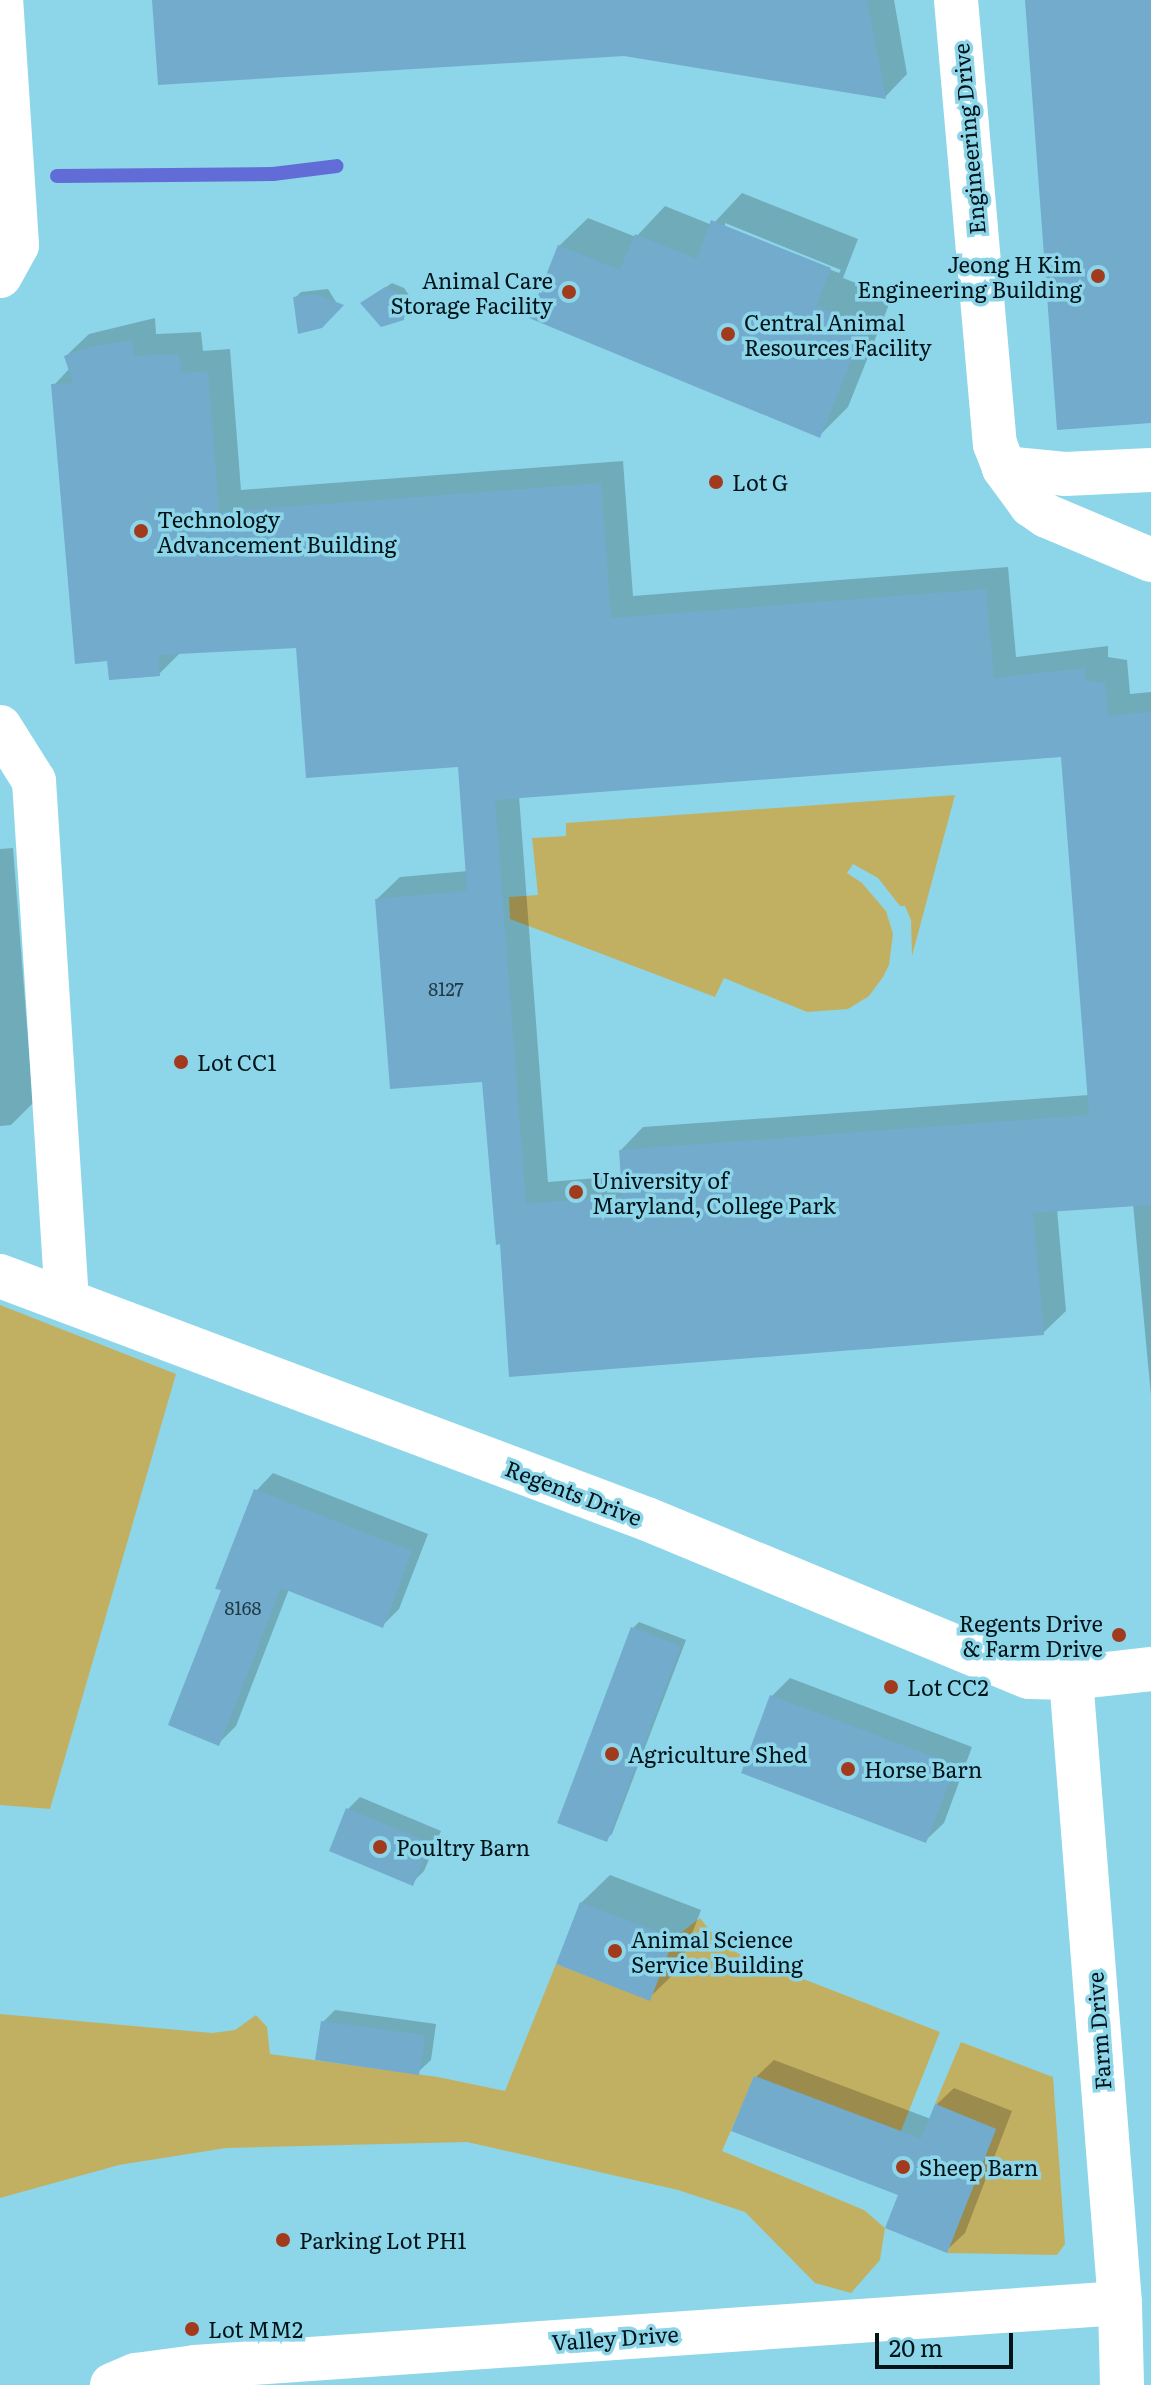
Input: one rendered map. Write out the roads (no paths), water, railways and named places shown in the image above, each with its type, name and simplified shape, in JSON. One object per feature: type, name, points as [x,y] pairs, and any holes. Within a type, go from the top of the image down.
[{"type":"street","points":[[0,276],[17,245],[1,0]]},
{"type":"street","name":"Engineering Drive","points":[[956,0],[990,418],[1004,468],[1031,505],[1047,516],[1151,560]]},
{"type":"street","points":[[1004,468],[1065,474],[1151,470]]},
{"type":"street","points":[[0,727],[34,781],[67,1301]]},
{"type":"street","name":"Regents Drive","points":[[0,1276],[647,1519],[1029,1677],[1071,1678],[1151,1669]]},
{"type":"street","name":"Farm Drive","points":[[1071,1678],[1120,2303],[1122,2385]]},
{"type":"street","name":"Valley Drive","points":[[112,2385],[136,2375],[195,2367],[1120,2303]]},
{"type":"waterway","points":[[57,176],[273,174],[337,166]]},
{"type":"place","name":"Jeong H Kim Engineering Building","points":[[1098,276]]},
{"type":"place","name":"Animal Care Storage Facility","points":[[569,292]]},
{"type":"place","name":"Central Animal Resources Facility","points":[[728,334]]},
{"type":"place","name":"Lot G","points":[[716,482]]},
{"type":"place","name":"Technology Advancement Building","points":[[141,531]]},
{"type":"place","name":"Lot CC1","points":[[181,1062]]},
{"type":"place","name":"University of Maryland, College Park","points":[[576,1192]]},
{"type":"place","name":"Regents Drive & Farm Drive","points":[[1119,1635]]},
{"type":"place","name":"Lot CC2","points":[[891,1687]]},
{"type":"place","name":"Agriculture Shed","points":[[612,1754]]},
{"type":"place","name":"Horse Barn","points":[[848,1769]]},
{"type":"place","name":"Poultry Barn","points":[[380,1847]]},
{"type":"place","name":"Animal Science Service Building","points":[[615,1951]]},
{"type":"place","name":"Sheep Barn","points":[[903,2167]]},
{"type":"place","name":"Parking Lot PH1","points":[[283,2240]]},
{"type":"place","name":"Lot MM2","points":[[192,2329]]}]
